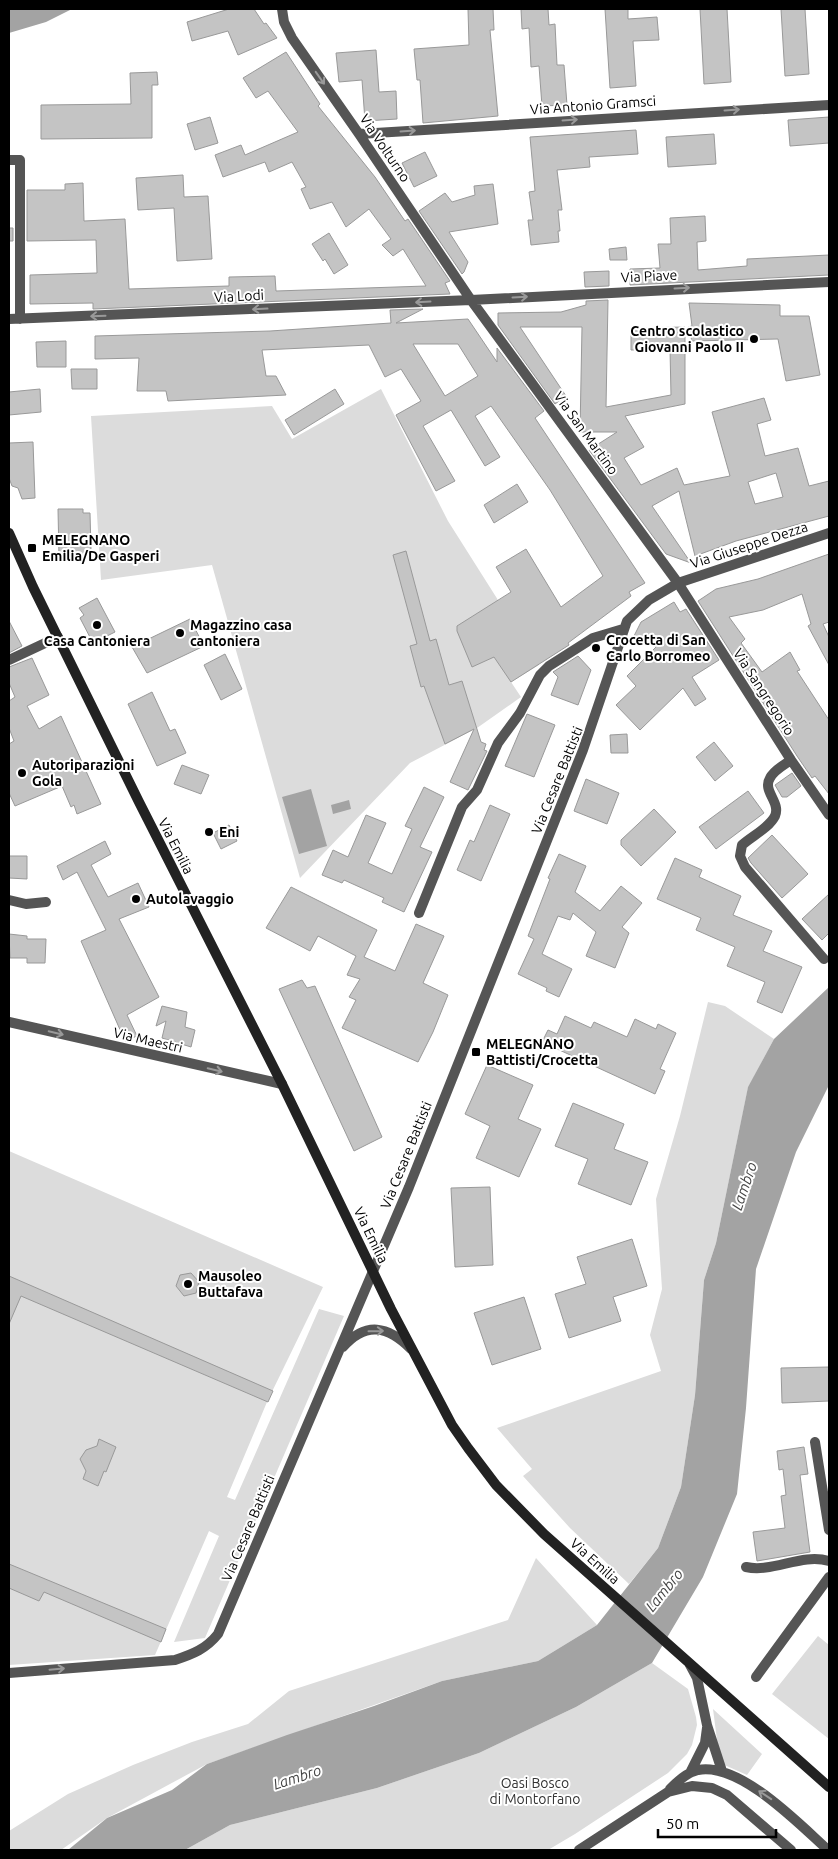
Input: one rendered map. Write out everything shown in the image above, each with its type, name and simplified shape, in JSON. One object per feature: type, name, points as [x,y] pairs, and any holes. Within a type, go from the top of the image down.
[{"type":"street","name":"Via Volturno","points":[[282,9],[284,22],[292,38],[471,300]]},
{"type":"street","name":"Via Antonio Gramsci","points":[[359,134],[829,105]]},
{"type":"street","points":[[9,160],[20,160],[20,319]]},
{"type":"street","name":"Via Piave","points":[[471,300],[829,282]]},
{"type":"street","name":"Via Lodi","points":[[9,319],[471,300]]},
{"type":"street","name":"Via San Martino","points":[[471,300],[678,583]]},
{"type":"street","name":"Via Giuseppe Dezza","points":[[678,583],[829,533]]},
{"type":"street","name":"Via Emilia","points":[[9,534],[33,587],[190,904],[452,1425],[496,1485],[544,1534],[829,1787]]},
{"type":"street","name":"Via Emilia","points":[[9,546],[33,587]]},
{"type":"street","name":"Via Cesare Battisti","points":[[9,1673],[175,1660],[195,1654],[209,1645],[218,1634],[426,1146],[583,750],[623,629],[630,618],[641,607],[678,583]]},
{"type":"street","name":"Via Sangregorio","points":[[678,583],[791,760],[829,815]]},
{"type":"street","points":[[419,913],[462,807],[477,790],[498,743],[520,713],[540,675],[549,666],[581,645],[600,635],[623,629]]},
{"type":"street","points":[[9,660],[58,638]]},
{"type":"street","points":[[791,760],[772,774],[768,782],[769,790],[775,803],[775,816],[742,845],[740,856],[745,867],[824,959]]},
{"type":"street","points":[[9,900],[26,904],[46,902]]},
{"type":"street","name":"Via Maestri","points":[[9,1022],[282,1084]]},
{"type":"street","points":[[339,1352],[357,1334],[380,1329],[399,1338],[414,1352]]},
{"type":"street","points":[[815,1442],[829,1530]]},
{"type":"street","points":[[746,1567],[759,1568],[808,1559],[829,1561]]},
{"type":"street","points":[[756,1677],[829,1577]]},
{"type":"street","points":[[689,1664],[697,1678],[708,1725],[722,1771]]},
{"type":"street","points":[[690,1773],[705,1743],[708,1725]]},
{"type":"street","points":[[578,1850],[668,1792],[690,1773],[706,1770],[722,1771],[766,1796],[828,1850]]},
{"type":"street","points":[[668,1792],[692,1786],[712,1788],[722,1792],[751,1814],[791,1850]]},
{"type":"green space","points":[[381,389],[448,521],[539,665],[511,682],[521,697],[477,728],[410,763],[300,878],[212,565],[101,580],[91,416],[272,406],[292,439]]},
{"type":"green space","points":[[708,1002],[725,1006],[774,1039],[748,1088],[716,1243],[704,1280],[695,1395],[681,1487],[658,1548],[629,1584],[570,1528],[523,1476],[532,1469],[497,1428],[661,1371],[650,1335],[662,1289],[656,1199],[680,1116]]},
{"type":"green space","points":[[9,1151],[323,1287],[267,1402],[227,1497],[235,1500],[319,1309],[344,1316],[205,1638],[174,1642],[219,1536],[209,1531],[155,1655],[9,1665]]},
{"type":"green space","points":[[536,1558],[597,1625],[538,1661],[442,1681],[207,1764],[107,1818],[61,1850],[9,1850],[9,1831],[68,1794],[133,1765],[192,1742],[248,1724],[289,1691],[508,1620]]},
{"type":"green space","points":[[818,1636],[829,1645],[829,1739],[772,1694]]},
{"type":"green space","name":"Oasi Bosco di Montorfano","points":[[652,1663],[688,1689],[697,1725],[692,1745],[687,1754],[668,1773],[548,1850],[185,1850],[230,1825],[377,1788],[479,1753],[576,1707]]},
{"type":"green space","points":[[713,1709],[762,1754],[747,1775],[720,1763]]},
{"type":"water","points":[[9,9],[72,9],[46,22],[9,33]]},
{"type":"water","points":[[311,789],[327,846],[299,854],[282,797]]},
{"type":"water","points":[[349,800],[351,809],[333,814],[331,805]]},
{"type":"water","name":"Lambro","points":[[829,987],[829,1085],[796,1152],[756,1269],[746,1408],[737,1494],[703,1577],[652,1663],[576,1707],[479,1753],[377,1788],[230,1825],[185,1850],[68,1850],[107,1818],[172,1790],[207,1764],[442,1681],[538,1661],[597,1625],[658,1548],[681,1487],[695,1395],[704,1280],[716,1243],[748,1087],[774,1039]]},
{"type":"building","points":[[229,9],[254,9],[277,38],[238,55],[228,31],[192,41],[187,22]]},
{"type":"building","points":[[468,9],[493,9],[494,30],[490,30],[498,116],[423,123],[420,80],[417,80],[414,49],[469,45]]},
{"type":"building","points":[[521,9],[548,9],[549,25],[555,24],[557,65],[564,65],[567,105],[542,106],[539,66],[531,67],[529,28],[522,29]]},
{"type":"building","points":[[605,9],[628,9],[628,19],[657,17],[659,40],[633,41],[636,86],[610,88]]},
{"type":"building","points":[[700,9],[727,9],[731,82],[704,84]]},
{"type":"building","points":[[781,9],[805,9],[809,74],[785,76]]},
{"type":"building","points":[[376,50],[379,92],[396,91],[397,119],[365,121],[362,80],[339,82],[336,53]]},
{"type":"building","points":[[286,52],[320,104],[318,106],[375,177],[405,221],[408,219],[450,281],[445,283],[450,294],[93,309],[93,303],[30,304],[30,275],[97,273],[96,240],[27,241],[27,190],[65,190],[65,184],[83,183],[84,221],[125,219],[129,289],[229,286],[229,277],[275,276],[276,291],[426,286],[403,249],[393,256],[382,245],[391,239],[369,209],[346,227],[332,202],[310,209],[301,189],[306,187],[292,162],[269,172],[265,162],[223,177],[215,155],[241,145],[245,155],[298,132],[268,91],[256,98],[243,78]]},
{"type":"building","points":[[157,72],[158,85],[152,85],[152,138],[41,139],[41,105],[131,104],[130,73]]},
{"type":"building","points":[[210,117],[218,143],[195,150],[187,124]]},
{"type":"building","points":[[829,117],[829,143],[790,146],[788,120]]},
{"type":"building","points":[[636,130],[638,154],[589,157],[590,167],[557,170],[562,210],[558,210],[559,242],[531,245],[528,220],[533,220],[529,192],[535,191],[530,137]]},
{"type":"building","points":[[714,134],[716,164],[668,167],[666,137]]},
{"type":"building","points":[[425,152],[437,176],[414,187],[402,163]]},
{"type":"building","points":[[183,175],[184,197],[208,196],[212,259],[177,261],[174,208],[138,210],[136,178]]},
{"type":"building","points":[[493,184],[498,224],[449,232],[468,262],[462,274],[419,211],[445,193],[452,202],[475,195],[474,186]]},
{"type":"building","points":[[705,216],[706,241],[697,242],[698,270],[747,266],[747,259],[829,255],[829,275],[630,285],[630,269],[660,268],[658,244],[671,244],[670,218]]},
{"type":"building","points":[[9,228],[13,228],[13,241],[9,241]]},
{"type":"building","points":[[329,233],[348,265],[334,274],[325,259],[323,261],[312,244]]},
{"type":"building","points":[[626,247],[627,260],[610,260],[609,249]]},
{"type":"building","points":[[609,271],[609,286],[585,287],[584,272]]},
{"type":"building","points":[[608,300],[606,407],[671,395],[670,349],[631,350],[631,328],[685,327],[685,404],[625,416],[644,447],[624,458],[641,485],[677,468],[684,485],[730,476],[712,412],[764,398],[771,420],[757,424],[765,456],[798,448],[809,486],[829,481],[829,516],[736,541],[695,556],[679,491],[652,506],[691,563],[666,554],[589,450],[617,432],[580,432],[582,327],[520,327],[566,396],[555,404],[498,325],[498,313],[561,312],[586,305],[586,301]],"holes":[[[776,473],[783,497],[755,504],[748,482]]]},
{"type":"building","points":[[689,303],[780,305],[780,316],[809,316],[820,375],[786,381],[778,339],[692,341],[688,327],[692,326]]},
{"type":"building","points":[[423,309],[396,323],[468,319],[497,362],[497,348],[544,411],[535,418],[645,583],[629,592],[631,596],[568,643],[569,645],[511,682],[494,657],[472,667],[457,631],[457,626],[511,592],[496,567],[526,549],[561,607],[603,576],[550,490],[491,406],[475,416],[500,457],[485,466],[451,410],[423,426],[455,481],[436,491],[396,415],[421,401],[401,369],[385,377],[369,345],[262,350],[266,376],[276,376],[286,395],[168,401],[166,391],[137,391],[139,358],[95,359],[95,336],[270,331],[391,323],[390,310]],"holes":[[[413,344],[458,344],[478,376],[445,396]]]},
{"type":"building","points":[[66,341],[66,367],[37,367],[36,342]]},
{"type":"building","points":[[71,369],[97,369],[97,389],[72,389]]},
{"type":"building","points":[[40,389],[41,412],[9,415],[9,392]]},
{"type":"building","points":[[335,389],[344,404],[294,435],[285,420]]},
{"type":"building","points":[[33,442],[35,498],[22,499],[18,488],[12,486],[9,478],[9,443]]},
{"type":"building","points":[[517,484],[528,502],[494,523],[484,505]]},
{"type":"building","points":[[58,509],[83,509],[83,513],[90,513],[91,551],[84,551],[84,558],[59,558]]},
{"type":"building","points":[[406,551],[430,641],[436,639],[449,685],[462,681],[481,742],[486,744],[484,750],[487,751],[468,790],[450,782],[474,729],[445,744],[424,686],[421,687],[410,646],[417,644],[393,555]]},
{"type":"building","points":[[829,554],[829,622],[823,624],[829,637],[829,665],[808,626],[811,624],[802,594],[763,610],[729,617],[745,639],[741,643],[762,672],[790,652],[800,670],[797,671],[829,720],[829,794],[815,776],[812,778],[797,756],[698,601],[716,589],[758,579]]},
{"type":"building","name":"Casa Cantoniera","points":[[97,598],[115,632],[93,643],[80,618],[84,615],[79,608]]},
{"type":"building","points":[[674,602],[680,612],[686,609],[719,660],[692,677],[706,699],[695,706],[683,688],[640,730],[616,705],[636,686],[627,676],[656,647],[634,636],[641,622]]},
{"type":"building","name":"Magazzino casa cantoniera","points":[[190,619],[204,646],[147,673],[132,647]]},
{"type":"building","points":[[9,621],[22,646],[9,653]]},
{"type":"building","points":[[225,654],[242,689],[221,700],[204,665]]},
{"type":"building","points":[[578,656],[591,670],[578,705],[551,695],[558,677],[553,672]]},
{"type":"building","points":[[32,658],[49,695],[27,706],[39,729],[61,716],[101,804],[77,814],[74,805],[71,807],[62,786],[15,806],[9,793],[9,744],[14,741],[9,728],[9,701],[15,697],[9,683],[9,667]]},
{"type":"building","points":[[152,692],[170,731],[175,729],[186,753],[157,766],[128,704]]},
{"type":"building","points":[[527,714],[555,725],[534,777],[505,766]]},
{"type":"building","points":[[627,734],[628,753],[611,753],[610,735]]},
{"type":"building","points":[[714,742],[733,766],[715,781],[696,757]]},
{"type":"building","points":[[182,765],[209,775],[201,794],[174,784]]},
{"type":"building","points":[[792,773],[801,786],[787,797],[782,797],[775,785]]},
{"type":"building","points":[[586,779],[619,793],[607,824],[574,811]]},
{"type":"building","points":[[424,787],[444,797],[420,847],[432,852],[404,912],[382,902],[384,898],[344,880],[342,883],[322,875],[333,850],[348,857],[366,815],[386,823],[368,863],[392,874],[412,829],[405,826]]},
{"type":"building","points":[[748,791],[764,813],[716,849],[699,827]]},
{"type":"building","points":[[490,805],[510,814],[481,881],[457,870],[470,840],[474,842]]},
{"type":"building","points":[[654,809],[676,832],[641,866],[621,845],[621,840]]},
{"type":"building","points":[[229,825],[237,841],[221,849],[213,833]]},
{"type":"building","points":[[772,835],[808,874],[782,898],[748,858]]},
{"type":"building","points":[[105,841],[111,854],[91,865],[108,897],[138,883],[149,907],[119,919],[159,997],[127,1015],[137,1036],[125,1041],[81,941],[106,930],[77,872],[63,880],[57,866]]},
{"type":"building","points":[[559,854],[586,866],[575,892],[600,911],[621,886],[642,903],[622,927],[629,933],[615,968],[586,956],[596,932],[573,913],[570,920],[558,916],[542,954],[572,969],[559,997],[546,991],[547,988],[518,974],[534,939],[528,936],[550,879],[548,878]]},
{"type":"building","points":[[9,856],[27,856],[27,879],[9,878]]},
{"type":"building","points":[[675,858],[702,870],[699,877],[741,896],[733,915],[772,931],[763,951],[802,967],[782,1013],[757,1002],[765,982],[727,966],[735,947],[696,930],[701,918],[657,899]]},
{"type":"building","points":[[291,887],[377,930],[364,957],[395,971],[416,924],[444,936],[423,983],[448,995],[418,1062],[342,1028],[356,1000],[349,997],[360,979],[347,975],[356,956],[318,936],[310,951],[266,928]]},
{"type":"building","points":[[829,894],[829,933],[822,940],[802,919]]},
{"type":"building","points":[[9,934],[27,936],[27,939],[46,939],[45,963],[27,963],[27,958],[10,958]]},
{"type":"building","points":[[302,980],[307,988],[315,986],[382,1137],[354,1151],[279,989]]},
{"type":"building","points":[[162,1006],[187,1012],[185,1027],[195,1030],[191,1047],[162,1038],[166,1021],[156,1026]]},
{"type":"building","points":[[565,1016],[591,1028],[594,1022],[627,1037],[635,1019],[656,1029],[658,1024],[676,1033],[660,1069],[665,1071],[655,1094],[542,1042],[548,1030],[557,1034]]},
{"type":"building","points":[[487,1065],[533,1085],[518,1119],[541,1129],[519,1177],[476,1158],[490,1126],[465,1114]]},
{"type":"building","points":[[573,1103],[624,1124],[614,1149],[648,1162],[631,1205],[578,1184],[588,1159],[555,1146]]},
{"type":"building","points":[[490,1187],[493,1265],[455,1267],[451,1188]]},
{"type":"building","points":[[632,1239],[647,1286],[613,1297],[621,1321],[569,1338],[555,1294],[586,1284],[577,1257]]},
{"type":"building","name":"Mausoleo Buttafava","points":[[191,1273],[199,1282],[196,1293],[184,1296],[176,1286],[180,1275]]},
{"type":"building","points":[[9,1276],[273,1391],[268,1402],[21,1296],[9,1324]]},
{"type":"building","points":[[524,1297],[541,1349],[492,1365],[474,1313]]},
{"type":"building","points":[[829,1367],[829,1401],[782,1403],[781,1368]]},
{"type":"building","points":[[99,1439],[116,1447],[98,1486],[83,1479],[86,1471],[80,1459],[86,1450],[97,1446]]},
{"type":"building","points":[[804,1447],[808,1474],[800,1475],[810,1552],[757,1561],[753,1532],[785,1528],[781,1496],[786,1495],[783,1469],[779,1470],[777,1451]]},
{"type":"building","points":[[9,1564],[166,1629],[161,1642],[44,1592],[39,1601],[9,1588]]},
{"type":"place","name":"Centro scolastico Giovanni Paolo II","points":[[754,339]]},
{"type":"place","name":"MELEGNANO Emilia/De Gasperi","points":[[32,548]]},
{"type":"place","name":"Casa Cantoniera","points":[[97,625]]},
{"type":"place","name":"Magazzino casa cantoniera","points":[[180,633]]},
{"type":"place","name":"Crocetta di San Carlo Borromeo","points":[[596,648]]},
{"type":"place","name":"Autoriparazioni Gola","points":[[22,773]]},
{"type":"place","name":"Eni","points":[[209,832]]},
{"type":"place","name":"Autolavaggio","points":[[136,899]]},
{"type":"place","name":"MELEGNANO Battisti/Crocetta","points":[[476,1052]]},
{"type":"place","name":"Mausoleo Buttafava","points":[[188,1284]]}]
